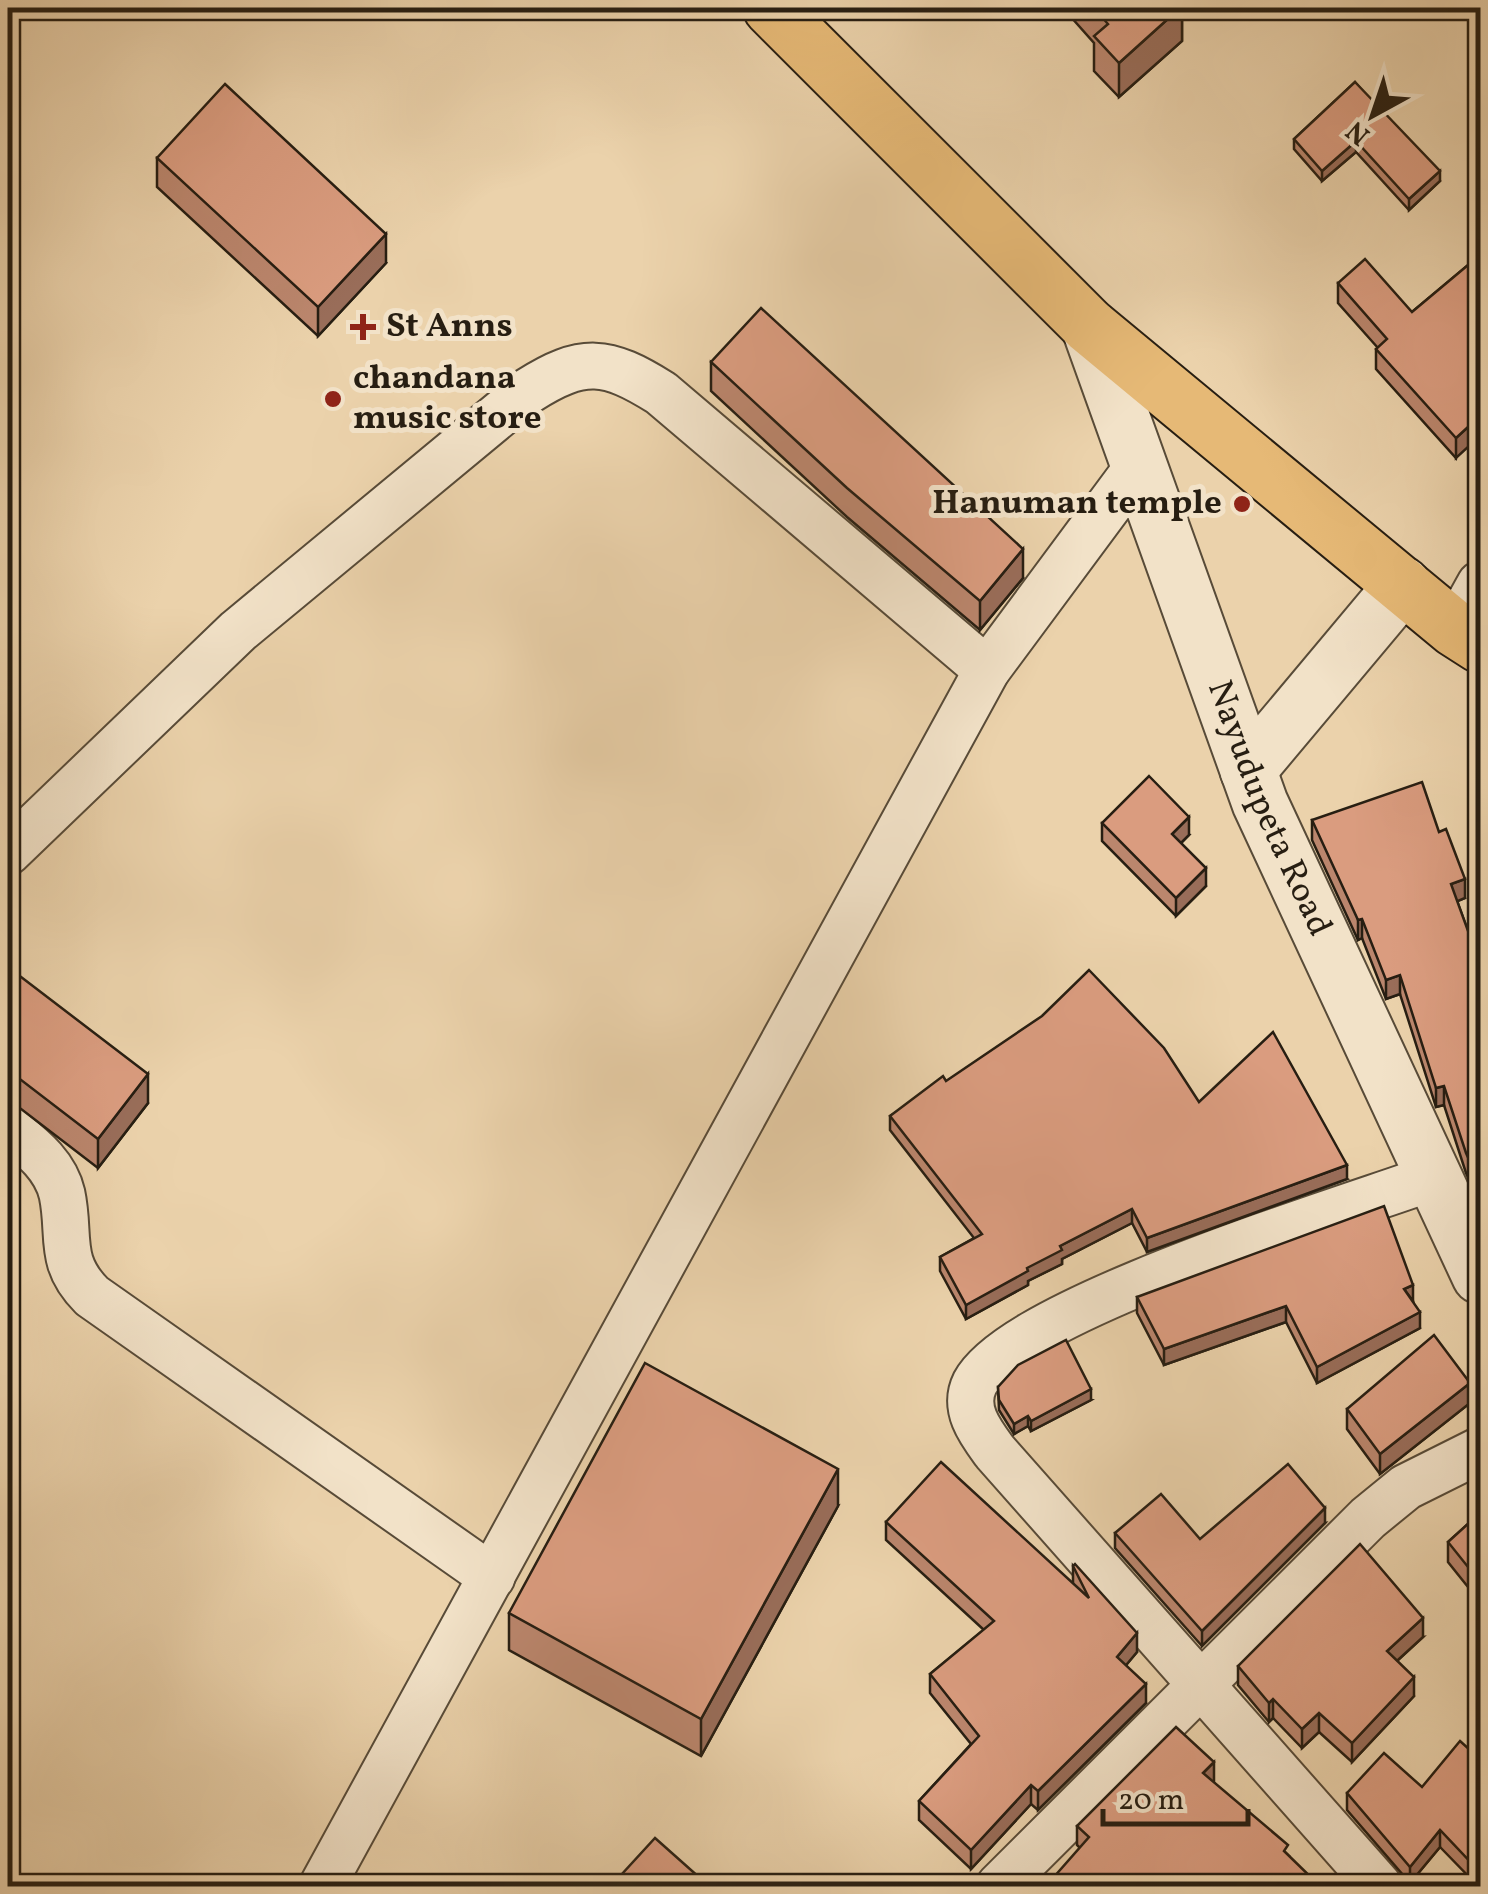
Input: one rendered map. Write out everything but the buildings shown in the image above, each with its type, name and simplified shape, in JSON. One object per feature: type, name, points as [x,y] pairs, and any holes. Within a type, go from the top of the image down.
[{"type":"main road","points":[[770,8],[1089,326],[1403,585],[1472,619]]},
{"type":"street","name":"Nayudupeta Road","points":[[1089,326],[1248,770],[1434,1178],[1474,1245]]},
{"type":"street","points":[[8,852],[253,618],[528,390],[556,373],[590,363],[624,370],[661,394],[987,670]]},
{"type":"street","points":[[322,1886],[987,670],[1139,465]]},
{"type":"street","points":[[1248,770],[1403,585]]},
{"type":"street","points":[[8,1128],[46,1162],[54,1177],[62,1194],[74,1278],[92,1296],[492,1577]]},
{"type":"street","points":[[1378,1886],[1205,1685],[995,1452],[977,1428],[970,1400],[975,1383],[990,1365],[1032,1336],[1178,1265],[1434,1178]]},
{"type":"street","points":[[999,1886],[1205,1685],[1368,1518],[1406,1487],[1480,1450]]},
{"type":"place","name":"St Anns","points":[[363,327]]},
{"type":"place","name":"chandana music store","points":[[333,399]]},
{"type":"place","name":"Hanuman temple","points":[[1242,504]]}]
